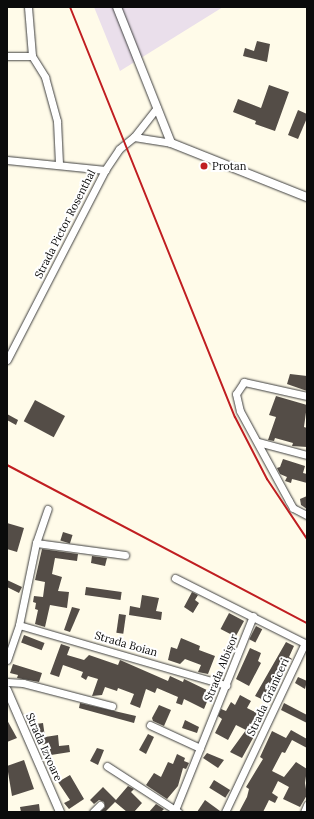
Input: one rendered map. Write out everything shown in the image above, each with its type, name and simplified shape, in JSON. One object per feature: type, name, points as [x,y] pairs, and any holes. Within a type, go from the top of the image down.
[{"type":"street","points":[[28,7],[32,56],[45,77],[57,121],[59,164]]},
{"type":"street","points":[[117,7],[171,143]]},
{"type":"street","points":[[7,56],[32,56]]},
{"type":"street","name":"Strada Pictor Rosenthal","points":[[7,360],[105,170],[124,143],[134,137],[157,108]]},
{"type":"street","points":[[134,137],[171,143],[307,197]]},
{"type":"street","points":[[7,160],[59,164],[105,170]]},
{"type":"street","points":[[307,396],[244,382],[236,394],[237,404],[293,508],[307,515]]},
{"type":"street","points":[[258,442],[307,455]]},
{"type":"street","points":[[7,660],[19,625],[36,543],[48,509]]},
{"type":"street","points":[[36,543],[126,555]]},
{"type":"street","points":[[175,578],[253,616]]},
{"type":"street","name":"Strada Grăniceri","points":[[225,812],[306,643],[253,616]]},
{"type":"street","name":"Strada Albișor","points":[[176,811],[253,616]]},
{"type":"street","name":"Strada Boian","points":[[19,625],[226,685]]},
{"type":"street","points":[[7,682],[47,689],[112,706]]},
{"type":"street","name":"Strada Izvoare","points":[[7,690],[60,812]]},
{"type":"street","points":[[150,725],[200,748]]},
{"type":"street","points":[[107,766],[176,811]]},
{"type":"street","points":[[93,812],[100,805]]},
{"type":"street","points":[[304,812],[307,805]]},
{"type":"shaded area","points":[[94,7],[223,7],[120,71]]},
{"type":"building","points":[[257,41],[270,44],[267,62],[243,56],[245,48],[254,51]]},
{"type":"building","points":[[269,85],[289,92],[275,131],[255,124],[256,121],[233,112],[238,99],[261,108]]},
{"type":"building","points":[[298,110],[307,114],[307,118],[298,139],[288,135]]},
{"type":"building","points":[[290,374],[307,376],[307,391],[287,384]]},
{"type":"building","points":[[276,396],[307,405],[304,427],[307,428],[307,447],[292,446],[293,443],[275,438],[274,441],[268,440],[276,417],[269,415]]},
{"type":"building","points":[[35,400],[65,416],[54,437],[24,421]]},
{"type":"building","points":[[7,414],[18,420],[16,425],[7,420]]},
{"type":"building","points":[[283,459],[305,466],[303,473],[307,474],[307,483],[292,479],[291,483],[285,481],[287,477],[280,474],[277,468],[280,467]]},
{"type":"building","points":[[307,496],[307,509],[301,505],[300,499]]},
{"type":"building","points":[[7,523],[24,528],[17,552],[7,549]]},
{"type":"building","points":[[63,532],[73,535],[70,544],[60,541]]},
{"type":"building","points":[[42,549],[78,554],[77,561],[55,558],[52,574],[62,577],[58,591],[69,592],[67,608],[50,605],[45,627],[35,624],[38,610],[35,609],[36,603],[33,602],[34,596],[43,597],[45,582],[35,580]]},
{"type":"building","points":[[92,556],[107,558],[105,566],[91,563]]},
{"type":"building","points":[[7,580],[22,587],[19,593],[7,587]]},
{"type":"building","points":[[86,587],[122,592],[121,600],[85,595]]},
{"type":"building","points":[[192,592],[198,595],[195,600],[199,603],[193,613],[184,607]]},
{"type":"building","points":[[142,595],[159,598],[156,611],[162,612],[161,620],[129,615],[130,606],[140,608]]},
{"type":"building","points":[[72,607],[80,609],[70,632],[64,630]]},
{"type":"building","points":[[229,613],[244,621],[236,637],[221,629]]},
{"type":"building","points":[[119,614],[126,615],[123,634],[116,633]]},
{"type":"building","points":[[256,626],[262,629],[255,643],[249,639]]},
{"type":"building","points":[[24,635],[45,643],[42,650],[21,642]]},
{"type":"building","points":[[181,638],[200,646],[199,650],[215,656],[208,674],[198,672],[201,665],[185,659],[180,664],[168,660],[171,647],[177,649]]},
{"type":"building","points":[[286,642],[294,646],[289,657],[292,659],[279,680],[281,681],[270,703],[255,696]]},
{"type":"building","points":[[61,644],[70,647],[67,655],[84,660],[89,655],[118,665],[120,660],[168,681],[170,676],[183,682],[184,679],[211,692],[204,709],[184,699],[182,705],[176,703],[178,697],[157,688],[155,693],[146,689],[140,708],[130,704],[134,694],[118,688],[117,691],[105,687],[102,695],[92,696],[98,679],[88,676],[86,680],[81,677],[83,672],[63,665],[59,677],[50,674]]},
{"type":"building","points":[[250,648],[261,653],[258,661],[261,663],[249,686],[236,679]]},
{"type":"building","points":[[13,664],[42,673],[39,682],[17,678],[18,675],[10,673]]},
{"type":"building","points":[[298,677],[307,681],[305,689],[295,683]]},
{"type":"building","points":[[240,695],[251,701],[247,708],[257,713],[255,719],[262,722],[242,758],[230,752],[246,730],[236,725],[228,740],[215,733],[222,719],[218,716],[221,709],[226,711],[231,702],[235,705]]},
{"type":"building","points":[[80,703],[136,716],[134,723],[79,708]]},
{"type":"building","points":[[284,703],[307,715],[307,723],[281,710]]},
{"type":"building","points":[[159,705],[171,710],[164,726],[153,721],[152,718]]},
{"type":"building","points":[[7,720],[17,738],[7,742]]},
{"type":"building","points":[[185,720],[199,727],[197,733],[182,728]]},
{"type":"building","points":[[43,723],[45,737],[58,735],[59,746],[69,745],[70,752],[51,755],[49,744],[40,745],[39,731],[31,732],[29,725]]},
{"type":"building","points":[[291,730],[307,739],[307,748],[292,740],[285,753],[282,752],[272,771],[284,777],[296,762],[307,769],[305,783],[307,795],[300,807],[283,799],[289,787],[278,781],[272,793],[278,797],[275,803],[269,800],[263,812],[239,812],[247,797],[249,789],[246,787],[263,759],[260,757],[272,731],[286,738]]},
{"type":"building","points":[[148,734],[154,737],[146,754],[139,750]]},
{"type":"building","points":[[97,748],[104,750],[98,765],[90,761]]},
{"type":"building","points":[[207,753],[224,760],[218,768],[203,758]]},
{"type":"building","points":[[177,754],[185,758],[184,761],[189,763],[186,769],[183,768],[178,786],[167,799],[146,785],[154,773],[161,777],[168,762],[173,764]]},
{"type":"building","points":[[24,760],[34,789],[12,796],[7,766]]},
{"type":"building","points":[[70,775],[84,799],[69,809],[64,803],[70,800],[58,782]]},
{"type":"building","points":[[214,780],[230,790],[225,798],[209,788]]},
{"type":"building","points":[[128,786],[134,789],[131,792],[142,803],[134,812],[127,812],[115,802],[105,812],[100,812],[105,807],[104,802],[99,800],[94,804],[90,800],[103,787],[116,800]]},
{"type":"building","points":[[205,800],[220,811],[220,812],[197,812]]},
{"type":"building","points":[[39,804],[40,812],[21,812],[20,807]]},
{"type":"building","points":[[156,804],[164,809],[161,812],[149,812]]},
{"type":"railway","points":[[70,7],[235,417],[267,479],[307,539]]},
{"type":"railway","points":[[7,465],[307,623]]},
{"type":"place","name":"Protan","points":[[204,166]]}]
